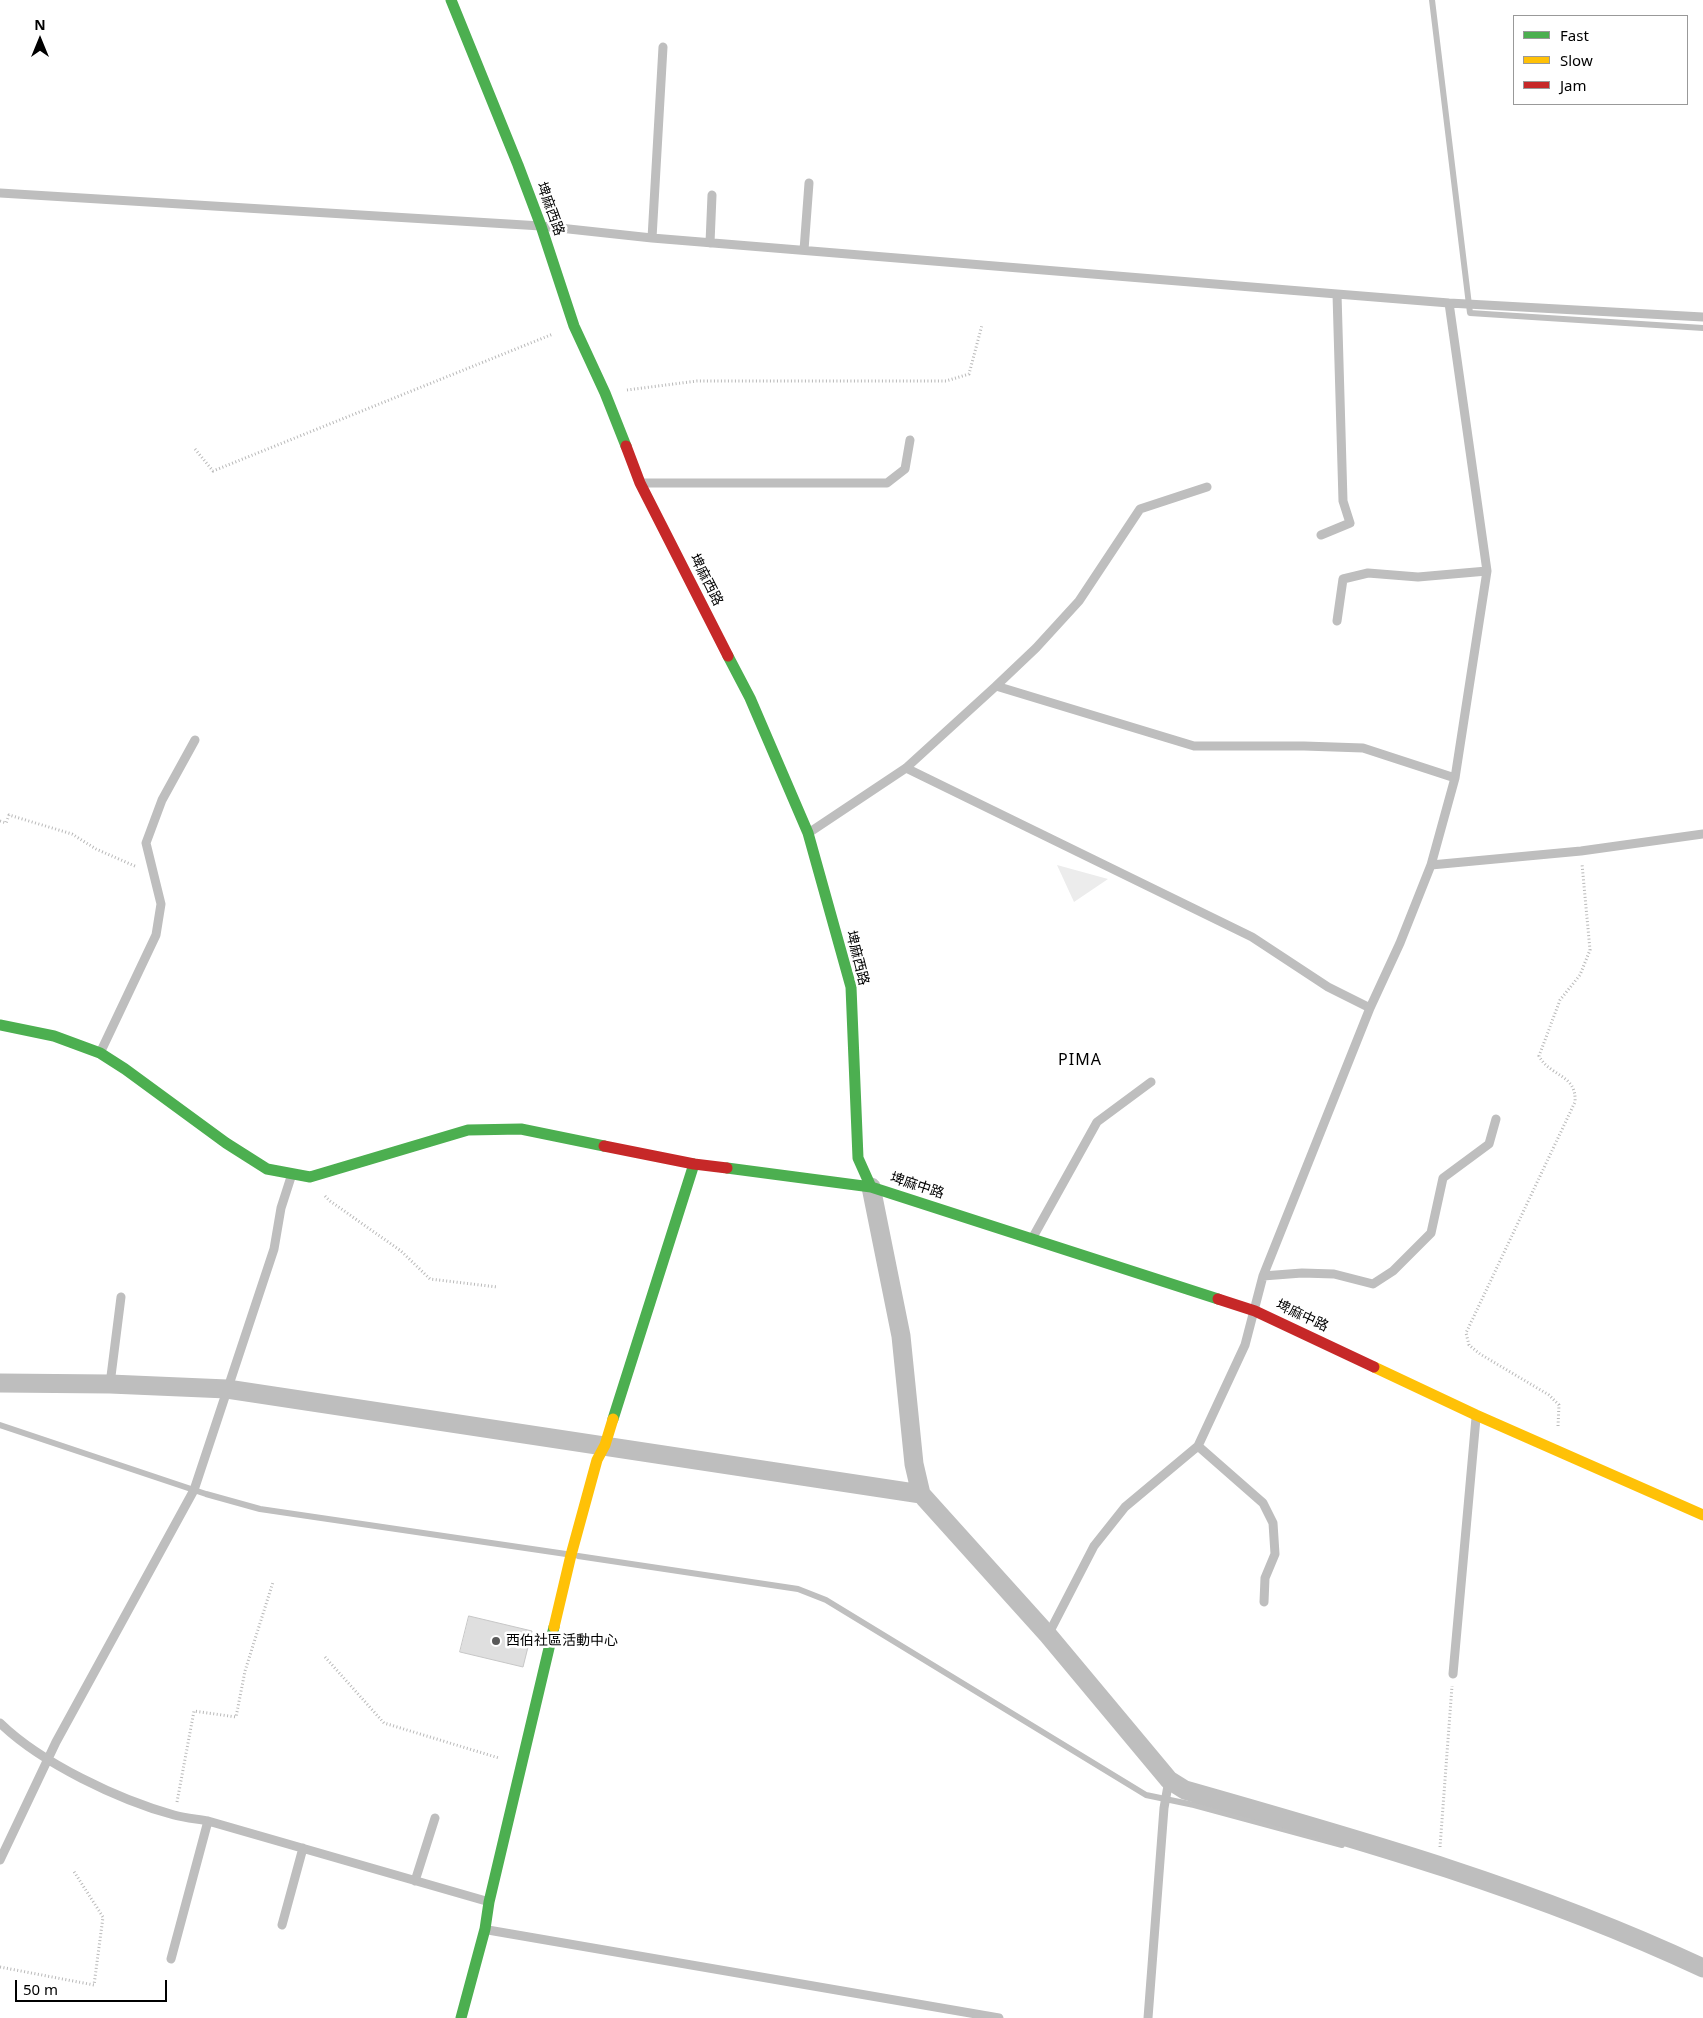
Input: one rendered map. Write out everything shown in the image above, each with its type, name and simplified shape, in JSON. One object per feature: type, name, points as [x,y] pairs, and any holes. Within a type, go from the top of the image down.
[{"type":"street","name":"埤麻西路","points":[[451,0],[541,226],[574,326],[605,393],[640,482],[750,698],[808,833],[851,987],[858,1158],[871,1187]]},
{"type":"street","points":[[0,1025],[54,1036],[100,1054],[125,1069],[226,1143],[267,1169],[310,1177]]},
{"type":"street","name":"埤麻中路","points":[[310,1177],[468,1130],[521,1129],[694,1164],[871,1187],[1255,1311],[1476,1416],[1703,1515]]},
{"type":"street","points":[[462,2018],[485,1929],[489,1902],[571,1555],[597,1460],[605,1445],[694,1164]]},
{"type":"street","points":[[871,1187],[901,1336],[914,1464],[921,1494],[1048,1635],[1169,1780],[1185,1790],[1314,1826],[1517,1890],[1703,1968]]},
{"type":"street","points":[[1,1386],[110,1384],[227,1389],[921,1494]]},
{"type":"lane","points":[[652,238],[662,47]]},
{"type":"lane","points":[[804,250],[809,183]]},
{"type":"lane","points":[[0,193],[541,226],[710,243],[1449,303],[1703,317]]},
{"type":"lane","points":[[710,243],[712,195]]},
{"type":"lane","points":[[1321,535],[1350,523],[1343,501],[1337,294]]},
{"type":"lane","points":[[1048,1635],[1094,1546],[1125,1507],[1198,1446],[1245,1345],[1263,1276],[1370,1008],[1400,943],[1431,865],[1455,778],[1487,571],[1449,303]]},
{"type":"lane","points":[[640,482],[886,483],[905,469],[910,440]]},
{"type":"lane","points":[[808,833],[906,768],[1036,648],[1079,601],[1140,509],[1207,487]]},
{"type":"lane","points":[[1337,621],[1343,579],[1368,573],[1418,577],[1487,571]]},
{"type":"lane","points":[[996,686],[1194,746],[1363,748],[1455,778]]},
{"type":"lane","points":[[100,1054],[156,935],[161,904],[146,843],[162,800],[195,740]]},
{"type":"lane","points":[[906,768],[1252,937],[1328,987],[1370,1008]]},
{"type":"lane","points":[[1431,865],[1581,851],[1703,834]]},
{"type":"lane","points":[[1032,1239],[1097,1122],[1150,1082]]},
{"type":"lane","points":[[1263,1276],[1302,1273],[1334,1274],[1373,1284],[1393,1271],[1431,1233],[1443,1178],[1489,1144],[1496,1119]]},
{"type":"lane","points":[[0,1860],[48,1759],[194,1490],[274,1249],[281,1208],[292,1174]]},
{"type":"lane","points":[[110,1384],[121,1297]]},
{"type":"lane","points":[[1453,1674],[1476,1416]]},
{"type":"lane","points":[[1198,1446],[1263,1503],[1273,1523],[1275,1554],[1266,1578],[1264,1602]]},
{"type":"lane","points":[[0,1723],[11,1734],[48,1759],[115,1795],[174,1815],[208,1821],[489,1902]]},
{"type":"lane","points":[[1148,2018],[1164,1808],[1169,1780]]},
{"type":"lane","points":[[415,1881],[435,1818]]},
{"type":"lane","points":[[172,1959],[208,1821]]},
{"type":"lane","points":[[282,1926],[302,1848]]},
{"type":"lane","points":[[485,1929],[999,2018]]},
{"type":"path","points":[[605,393],[697,381],[946,381],[969,374],[982,325]]},
{"type":"path","points":[[195,449],[213,471],[574,326]]},
{"type":"path","points":[[0,821],[6,823],[9,815],[72,834],[96,849],[152,873]]},
{"type":"path","points":[[1554,1450],[1560,1419],[1559,1405],[1549,1395],[1480,1354],[1469,1345],[1466,1333],[1575,1102],[1576,1091],[1572,1083],[1543,1064],[1539,1056],[1560,1000],[1580,975],[1590,950],[1581,851]]},
{"type":"path","points":[[310,1177],[330,1202],[401,1251],[430,1279],[497,1287]]},
{"type":"path","points":[[174,1815],[194,1711],[236,1717],[245,1671],[273,1582]]},
{"type":"path","points":[[325,1657],[384,1723],[522,1765]]},
{"type":"path","points":[[1439,1865],[1453,1674]]},
{"type":"path","points":[[0,1968],[94,1985],[103,1917],[73,1870]]},
{"type":"shaded area","points":[[1057,865],[1108,879],[1074,902]]},
{"type":"building","name":"西伯社區活動中心","points":[[469,1616],[532,1631],[523,1667],[460,1652]]},
{"type":"waterway","points":[[1432,0],[1470,313],[1703,328]]},
{"type":"waterway","points":[[0,1425],[206,1494],[260,1509],[566,1554]]},
{"type":"waterway","points":[[578,1556],[798,1589],[826,1600],[1146,1795],[1194,1805],[1342,1845]]},
{"type":"traffic: fast","points":[[451,0],[518,165],[541,226],[574,326],[605,393],[626,446]]},
{"type":"traffic: fast","points":[[728,656],[750,698],[808,833],[851,987],[858,1158],[871,1187]]},
{"type":"traffic: fast","points":[[0,1025],[54,1036],[100,1053],[125,1069],[226,1143],[267,1169],[310,1177],[468,1130],[521,1129],[604,1146]]},
{"type":"traffic: fast","points":[[613,1419],[694,1164]]},
{"type":"traffic: fast","points":[[727,1168],[871,1187],[1218,1299]]},
{"type":"traffic: fast","points":[[461,2018],[485,1929],[489,1902],[554,1627]]},
{"type":"traffic: slow","points":[[1374,1367],[1476,1415],[1703,1515]]},
{"type":"traffic: slow","points":[[554,1627],[597,1460],[605,1445],[613,1419]]},
{"type":"traffic: jam","points":[[626,446],[640,483],[728,656]]},
{"type":"traffic: jam","points":[[604,1146],[694,1164],[727,1168]]},
{"type":"traffic: jam","points":[[1218,1299],[1255,1311],[1374,1367]]},
{"type":"place","name":"西伯社區活動中心","points":[[496,1641]]},
{"type":"district","name":"PIMA","points":[[1080,1060]]}]
